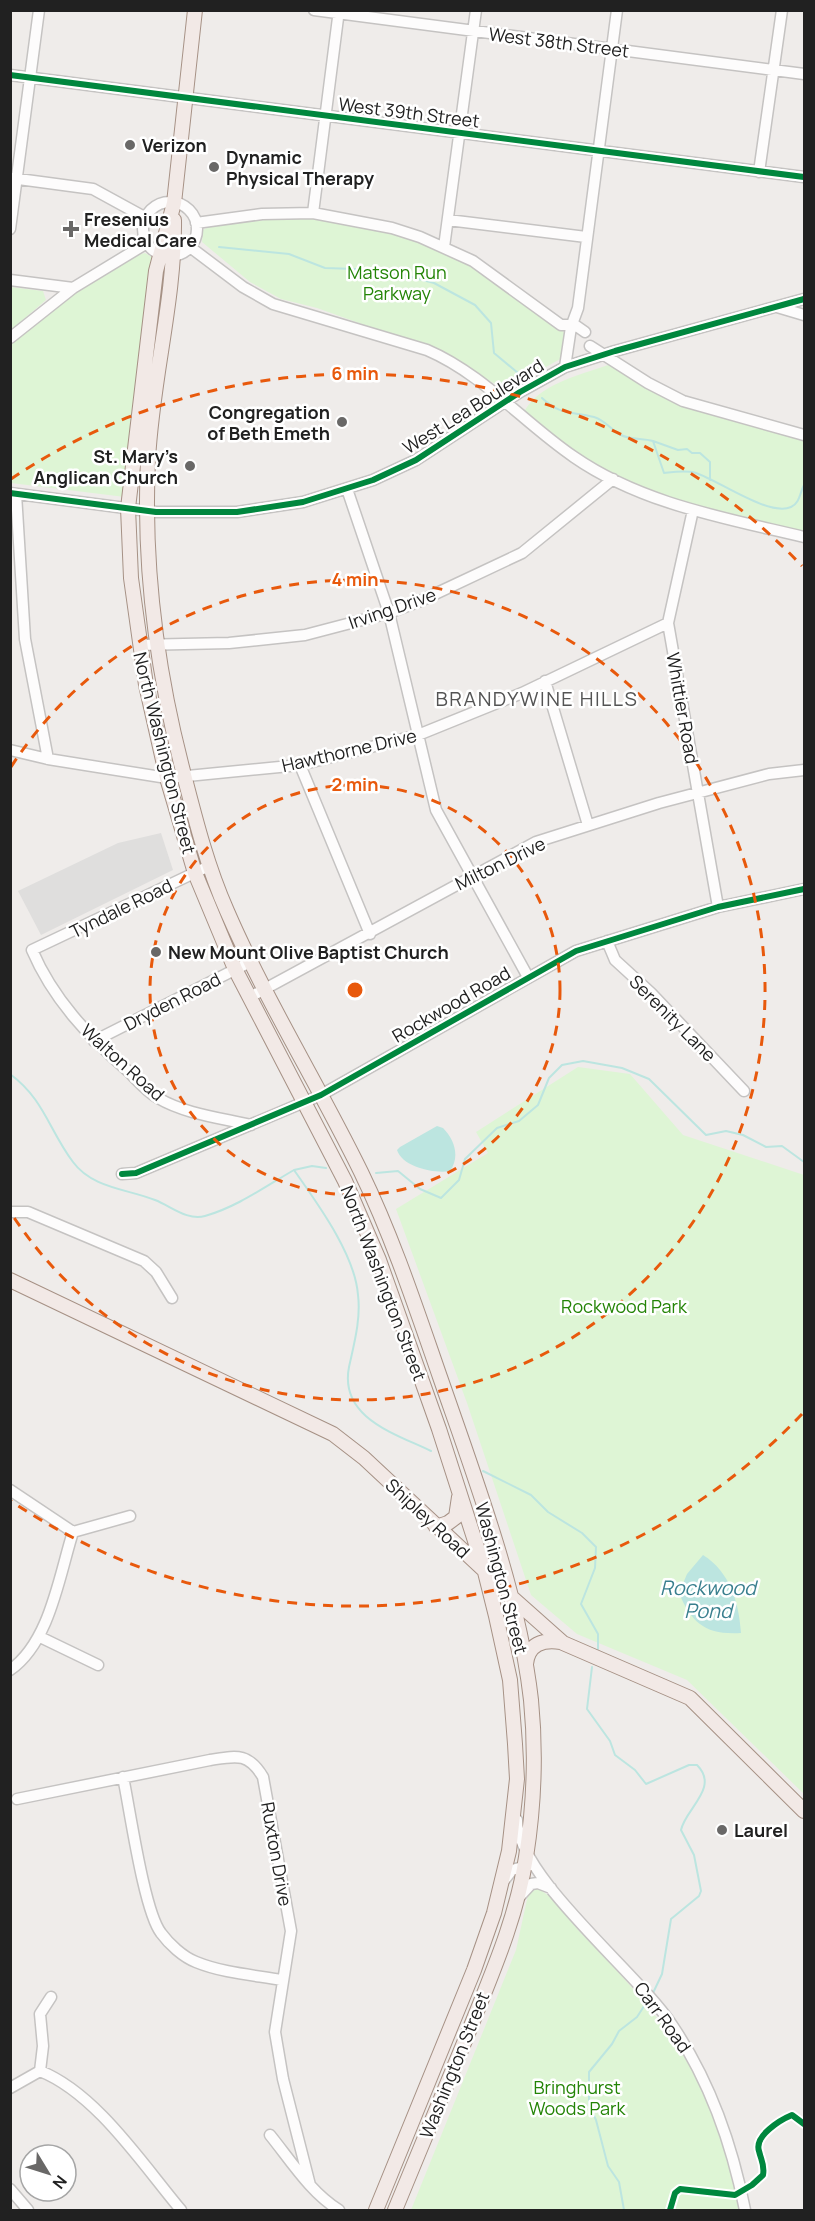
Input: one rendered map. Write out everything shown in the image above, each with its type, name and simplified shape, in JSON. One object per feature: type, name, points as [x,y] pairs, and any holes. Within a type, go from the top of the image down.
[{"type":"main road","name":"North Washington Street","points":[[195,10],[174,203],[174,256],[148,456],[150,608],[155,644],[184,776],[209,866],[250,962],[321,1095]]},
{"type":"main road","name":"North Washington Street","points":[[174,203],[160,254],[128,508],[131,578],[139,645],[167,778],[195,873],[235,969],[345,1181],[379,1260],[485,1572]]},
{"type":"main road","name":"Washington Street","points":[[321,1095],[363,1176],[401,1265],[466,1455],[510,1596],[531,1699],[533,1760],[529,1862],[493,1972],[395,2211]]},
{"type":"main road","name":"Shipley Road","points":[[10,1280],[333,1434],[364,1458],[561,1642],[690,1698],[804,1811]]},
{"type":"main road","points":[[436,1527],[450,1522],[458,1513],[456,1482]]},
{"type":"main road","name":"Washington Street","points":[[376,2211],[474,1970],[509,1851],[517,1779],[510,1680],[485,1572]]},
{"type":"main road","points":[[526,1667],[529,1652],[536,1644],[544,1641],[561,1642]]},
{"type":"street","points":[[10,229],[14,178],[39,10]]},
{"type":"street","name":"West 38th Street","points":[[314,10],[804,74]]},
{"type":"street","points":[[444,247],[476,10]]},
{"type":"street","points":[[565,367],[571,327],[578,308],[617,10]]},
{"type":"street","points":[[759,172],[782,10]]},
{"type":"street","points":[[313,213],[339,12]]},
{"type":"street","name":"West 39th Street","points":[[10,75],[804,177]]},
{"type":"street","points":[[14,178],[93,189],[146,218]]},
{"type":"street","points":[[174,203],[188,209],[196,223],[196,236],[190,247],[174,256],[160,254],[147,243],[144,231],[146,218],[158,206],[174,203]]},
{"type":"street","points":[[196,223],[262,214],[313,213],[392,228],[444,247],[491,273],[561,326],[575,326],[585,332]]},
{"type":"street","points":[[448,219],[586,237]]},
{"type":"street","points":[[10,338],[73,288],[147,243]]},
{"type":"street","points":[[190,247],[243,287],[273,304],[436,354],[457,366],[573,456],[612,479],[644,494],[693,510],[804,537]]},
{"type":"street","points":[[10,280],[73,288]]},
{"type":"street","name":"West Lea Boulevard","points":[[13,493],[147,512],[245,511],[285,506],[347,489],[416,460],[505,402],[565,367],[804,299]]},
{"type":"street","points":[[776,307],[804,315]]},
{"type":"street","points":[[578,308],[590,346],[599,356],[683,401],[804,435]]},
{"type":"street","name":"Irving Drive","points":[[139,645],[229,643],[305,635],[389,613],[418,602],[522,553],[612,479]]},
{"type":"street","points":[[347,489],[389,613],[436,810],[528,977]]},
{"type":"street","points":[[13,493],[25,639],[48,759]]},
{"type":"street","name":"Whittier Road","points":[[693,510],[668,623],[718,907]]},
{"type":"street","name":"Hawthorne Drive","points":[[10,750],[48,759],[167,778],[300,765],[418,735],[545,681],[668,623]]},
{"type":"street","points":[[545,681],[588,825]]},
{"type":"street","points":[[300,765],[370,934]]},
{"type":"street","name":"Milton Drive","points":[[250,997],[370,934],[518,850],[588,825],[769,774],[804,770]]},
{"type":"street","name":"Tyndale Road","points":[[32,950],[209,866]]},
{"type":"street","name":"Rockwood Road","points":[[122,1174],[136,1173],[321,1095],[576,951],[718,907],[804,889]]},
{"type":"street","name":"Serenity Lane","points":[[607,941],[615,960],[651,993],[744,1091]]},
{"type":"street","name":"Walton Road","points":[[32,950],[59,999],[94,1041],[158,1098],[183,1108],[251,1125]]},
{"type":"street","name":"Dryden Road","points":[[94,1041],[250,962]]},
{"type":"street","points":[[10,1212],[28,1212],[144,1261],[156,1272],[172,1298]]},
{"type":"street","points":[[10,1490],[73,1532],[130,1516]]},
{"type":"street","points":[[10,1670],[24,1660],[40,1637],[73,1532]]},
{"type":"street","points":[[40,1637],[98,1665]]},
{"type":"street","name":"Ruxton Drive","points":[[17,1800],[123,1777],[239,1756],[255,1763],[263,1777],[291,1931],[275,2032],[283,2079],[310,2185]]},
{"type":"street","points":[[123,1777],[150,1909],[160,1932],[194,1962],[220,1970],[282,1980]]},
{"type":"street","name":"Carr Road","points":[[517,1779],[517,1825],[522,1847],[529,1862],[650,1997],[687,2048],[726,2132],[738,2174],[745,2211]]},
{"type":"street","points":[[500,1886],[512,1870],[529,1862]]},
{"type":"street","points":[[517,1901],[531,1884],[538,1883],[551,1888]]},
{"type":"street","points":[[40,2071],[43,2046],[40,2014],[51,1997]]},
{"type":"street","points":[[10,2088],[40,2071],[51,2075],[87,2102],[121,2137],[181,2211]]},
{"type":"street","points":[[270,2135],[310,2185],[328,2204],[339,2211]]},
{"type":"street","points":[[10,2189],[28,2211]]},
{"type":"green space","name":"Matson Run Parkway","points":[[312,217],[372,224],[466,258],[561,325],[565,336],[562,358],[505,390],[443,353],[317,308],[281,299],[250,282],[202,242],[203,230],[217,223]]},
{"type":"green space","points":[[145,253],[155,259],[125,497],[11,483],[10,342],[91,279],[127,259]]},
{"type":"green space","points":[[11,287],[43,291],[46,300],[11,330]]},
{"type":"green space","points":[[608,365],[683,401],[804,435],[804,537],[693,510],[612,479],[522,416],[528,405],[547,389]]},
{"type":"green space","name":"Rockwood Park","points":[[578,1067],[630,1074],[683,1135],[804,1175],[804,1794],[687,1680],[577,1634],[531,1595],[467,1403],[396,1209],[488,1153],[476,1132]]},
{"type":"green space","name":"Bringhurst Woods Park","points":[[537,1888],[555,1902],[638,1995],[685,2058],[704,2092],[719,2128],[731,2167],[739,2210],[411,2210],[516,1950],[528,1895]]},
{"type":"shaded area","points":[[161,833],[173,870],[41,935],[18,891],[118,843]]},
{"type":"water","points":[[437,1126],[443,1128],[447,1133],[455,1149],[455,1160],[450,1171],[420,1168],[400,1156],[397,1150],[400,1147]]},
{"type":"water","name":"Rockwood Pond","points":[[703,1555],[720,1570],[731,1589],[738,1610],[741,1633],[718,1632],[709,1629],[695,1620],[684,1604],[679,1593],[687,1574]]},
{"type":"waterway","points":[[219,247],[289,254],[325,268],[385,270],[434,283],[475,305],[491,323],[494,353],[518,373]]},
{"type":"waterway","points":[[542,398],[555,408],[566,412],[598,418],[625,437],[653,441],[664,473],[684,471],[696,473],[757,502],[782,509],[796,503],[804,485]]},
{"type":"waterway","points":[[653,441],[678,450],[687,449],[692,453],[700,453],[710,462],[710,480]]},
{"type":"waterway","points":[[376,1173],[398,1171],[420,1189],[441,1198],[459,1180],[465,1159],[497,1128],[519,1121],[538,1105],[549,1078],[562,1065],[583,1061],[622,1068],[649,1079],[706,1135],[726,1131],[743,1135],[766,1147],[782,1146],[804,1162]]},
{"type":"waterway","points":[[10,1074],[39,1104],[65,1150],[81,1171],[100,1183],[155,1200],[185,1215],[198,1217],[217,1212],[251,1196],[294,1170],[334,1230],[355,1279],[359,1313],[348,1385],[353,1399],[361,1412],[373,1422],[431,1451]]},
{"type":"waterway","points":[[294,1170],[312,1166],[326,1168]]},
{"type":"waterway","points":[[483,1471],[531,1495],[548,1512],[582,1533],[596,1547],[595,1568],[581,1604],[598,1634],[598,1649]]},
{"type":"waterway","points":[[592,1667],[587,1709],[610,1741],[615,1755],[635,1770],[646,1784],[689,1765],[697,1765],[705,1782],[681,1830],[694,1855],[701,1891],[699,1896],[671,1919],[662,1974],[653,1993]]},
{"type":"waterway","points":[[624,2210],[619,2182],[608,2166],[596,2120],[589,2105],[589,2072],[612,2044],[619,2031],[637,2017],[648,2000]]},
{"type":"cycle path","points":[[10,75],[804,177]]},
{"type":"cycle path","points":[[10,493],[156,512],[237,512],[303,502],[373,480],[416,460],[520,392],[565,367],[804,299]]},
{"type":"cycle path","points":[[122,1174],[136,1173],[321,1095],[576,951],[718,907],[804,889]]},
{"type":"cycle path","points":[[670,2210],[675,2193],[680,2189],[735,2195],[752,2185],[763,2175],[758,2145],[764,2134],[792,2115],[804,2124]]},
{"type":"place","name":"Verizon","points":[[130,145]]},
{"type":"place","name":"Dynamic Physical Therapy","points":[[214,167]]},
{"type":"place","name":"Fresenius Medical Care","points":[[71,229]]},
{"type":"place","name":"Congregation of Beth Emeth","points":[[342,422]]},
{"type":"place","name":"St. Mary’s Anglican Church","points":[[190,466]]},
{"type":"place","name":"New Mount Olive Baptist Church","points":[[156,952]]},
{"type":"place","name":"Laurel","points":[[722,1830]]},
{"type":"district","name":"BRANDYWINE HILLS","points":[[537,698]]}]
